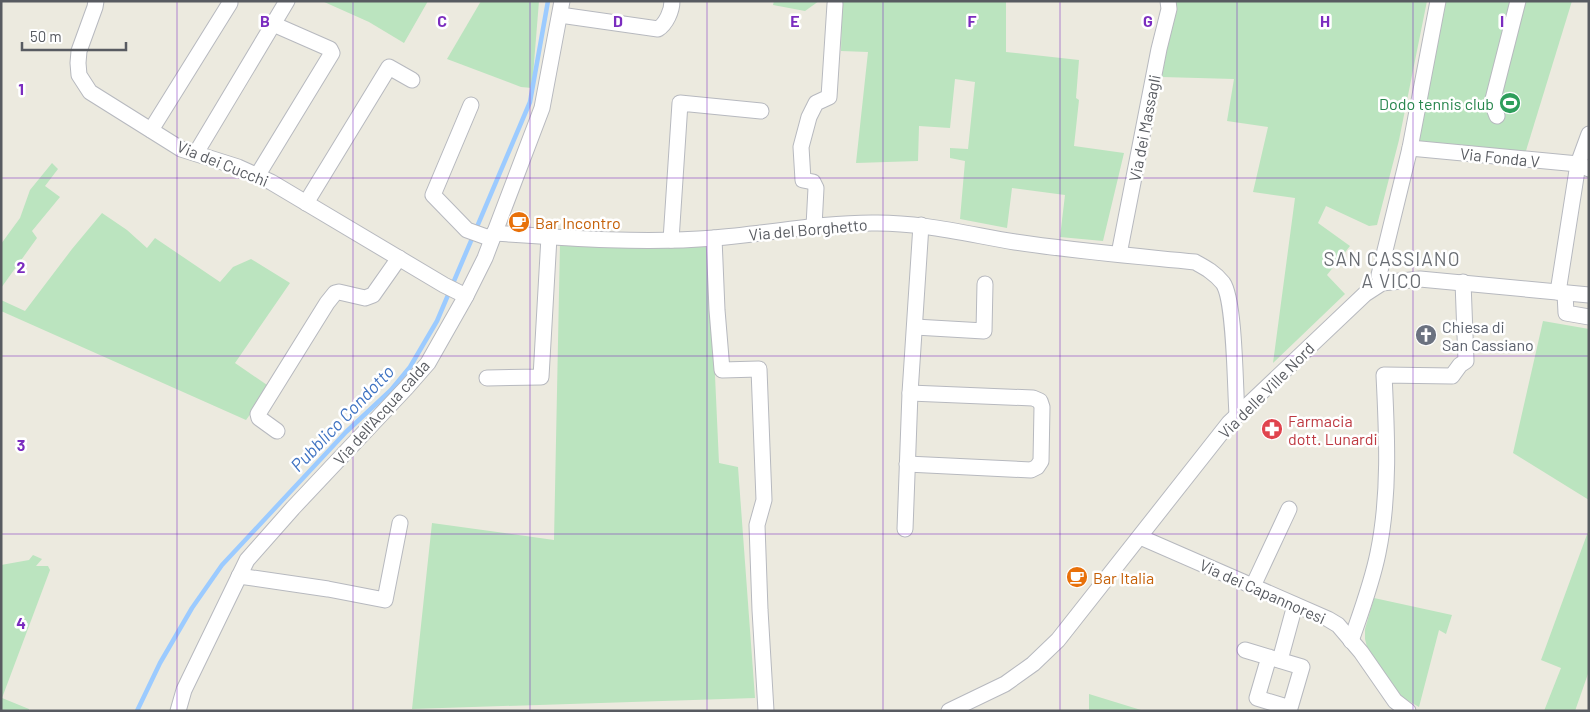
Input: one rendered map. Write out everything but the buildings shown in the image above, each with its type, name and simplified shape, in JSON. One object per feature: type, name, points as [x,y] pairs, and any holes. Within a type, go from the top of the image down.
[{"type":"street","name":"Via dei Cucchi","points":[[96,1],[79,51],[79,75],[90,92],[106,104],[181,149],[238,167],[257,176],[466,296]]},
{"type":"street","points":[[196,153],[286,1]]},
{"type":"street","points":[[561,8],[658,29],[662,27],[672,8],[672,1]]},
{"type":"street","name":"Via dei Massagli","points":[[1119,254],[1168,9],[1168,1]]},
{"type":"street","points":[[1382,283],[1380,275],[1410,148],[1438,1]]},
{"type":"street","points":[[1497,116],[1492,103],[1518,1]]},
{"type":"street","points":[[151,130],[230,4]]},
{"type":"street","points":[[814,226],[816,188],[813,182],[804,180],[801,147],[809,117],[816,103],[829,97],[835,4]]},
{"type":"street","name":"Via dell'Acqua calda","points":[[178,711],[184,690],[247,560],[428,362],[466,296],[485,235],[542,108],[561,8]]},
{"type":"street","points":[[257,176],[332,53],[330,49],[273,24]]},
{"type":"street","points":[[306,203],[389,66],[412,80]]},
{"type":"street","points":[[671,240],[680,103],[761,111]]},
{"type":"street","points":[[471,105],[433,195],[468,230],[485,235]]},
{"type":"street","points":[[1589,134],[1562,292],[1566,313],[1589,317]]},
{"type":"street","name":"Via Fonda V","points":[[1410,148],[1583,167]]},
{"type":"street","name":"Via del Borghetto","points":[[485,235],[671,240],[714,238],[814,226],[872,223],[921,225],[1015,242],[1195,262],[1210,270],[1224,284],[1231,309],[1237,414]]},
{"type":"street","points":[[905,529],[910,393],[921,225]]},
{"type":"street","points":[[488,378],[541,376],[549,237]]},
{"type":"street","points":[[714,238],[722,370],[759,369],[764,500],[757,524],[766,711]]},
{"type":"street","points":[[276,431],[258,418],[258,414],[327,303],[339,292],[365,298],[373,295],[399,258]]},
{"type":"street","name":"Via delle Ville Nord","points":[[949,711],[1004,684],[1039,658],[1058,640],[1237,414],[1365,294],[1382,283],[1420,279],[1589,295]]},
{"type":"street","points":[[1351,640],[1369,592],[1378,553],[1385,508],[1387,443],[1384,375],[1452,376],[1460,365],[1466,361],[1463,282]]},
{"type":"street","points":[[915,327],[984,331],[985,284]]},
{"type":"street","points":[[907,464],[1030,470],[1037,467],[1041,460],[1042,407],[1040,401],[1033,398],[910,393]]},
{"type":"street","points":[[1253,586],[1289,509]]},
{"type":"street","points":[[239,576],[328,589],[385,600],[400,523]]},
{"type":"street","name":"Via dei Capannoresi","points":[[1140,537],[1338,625],[1395,701],[1404,709]]},
{"type":"street","points":[[1246,650],[1275,659],[1295,605]]},
{"type":"green space","points":[[322,1],[428,1],[404,43],[369,22]]},
{"type":"green space","points":[[481,1],[539,1],[532,88],[521,87],[447,59]]},
{"type":"green space","points":[[774,1],[819,1],[805,11],[773,5]]},
{"type":"green space","points":[[842,1],[1006,1],[1006,52],[1079,60],[1076,98],[1079,100],[1074,146],[1124,153],[1103,241],[1060,237],[1065,195],[1012,188],[1007,228],[960,219],[965,161],[950,158],[950,148],[968,149],[975,82],[955,79],[950,128],[919,126],[918,161],[856,163],[868,52],[841,51]]},
{"type":"green space","points":[[1175,1],[1427,1],[1399,140],[1377,225],[1369,226],[1326,206],[1318,223],[1350,246],[1327,275],[1345,294],[1273,363],[1295,198],[1253,192],[1268,127],[1227,121],[1234,79],[1162,77]]},
{"type":"green space","points":[[1446,1],[1572,1],[1525,154],[1417,142],[1416,137]]},
{"type":"green space","points":[[52,163],[58,169],[45,186],[60,197],[32,231],[37,238],[1,288],[1,244],[20,218],[30,190]]},
{"type":"green space","points":[[102,213],[127,230],[147,248],[155,238],[220,282],[233,267],[251,259],[290,283],[235,363],[270,387],[246,420],[1,311],[1,300],[25,311]]},
{"type":"green space","points":[[560,243],[709,244],[719,463],[738,467],[755,698],[412,709],[432,523],[554,540]]},
{"type":"green space","points":[[1543,321],[1589,329],[1589,500],[1513,453]]},
{"type":"green space","points":[[1589,529],[1589,671],[1575,711],[1544,711],[1561,668],[1541,660]]},
{"type":"green space","points":[[33,555],[42,559],[36,566],[48,566],[50,570],[2,698],[29,709],[29,711],[1,711],[1,565],[29,560]]},
{"type":"green space","points":[[1374,598],[1452,615],[1446,634],[1439,630],[1419,707],[1398,695],[1368,651],[1365,629]]},
{"type":"green space","points":[[1089,694],[1141,710],[1141,711],[1089,711]]},
{"type":"waterway","name":"Pubblico Condotto","points":[[137,711],[160,663],[192,608],[222,565],[346,432],[391,390],[410,367],[437,321],[530,102],[548,1]]},
{"type":"place","name":"Dodo tennis club","points":[[1510,103]]},
{"type":"place","name":"Bar Incontro","points":[[519,222]]},
{"type":"place","name":"Chiesa di San Cassiano","points":[[1426,335]]},
{"type":"place","name":"Farmacia dott. Lunardi","points":[[1272,429]]},
{"type":"place","name":"Bar Italia","points":[[1077,577]]},
{"type":"district","name":"SAN CASSIANO A VICO","points":[[1392,269]]}]
